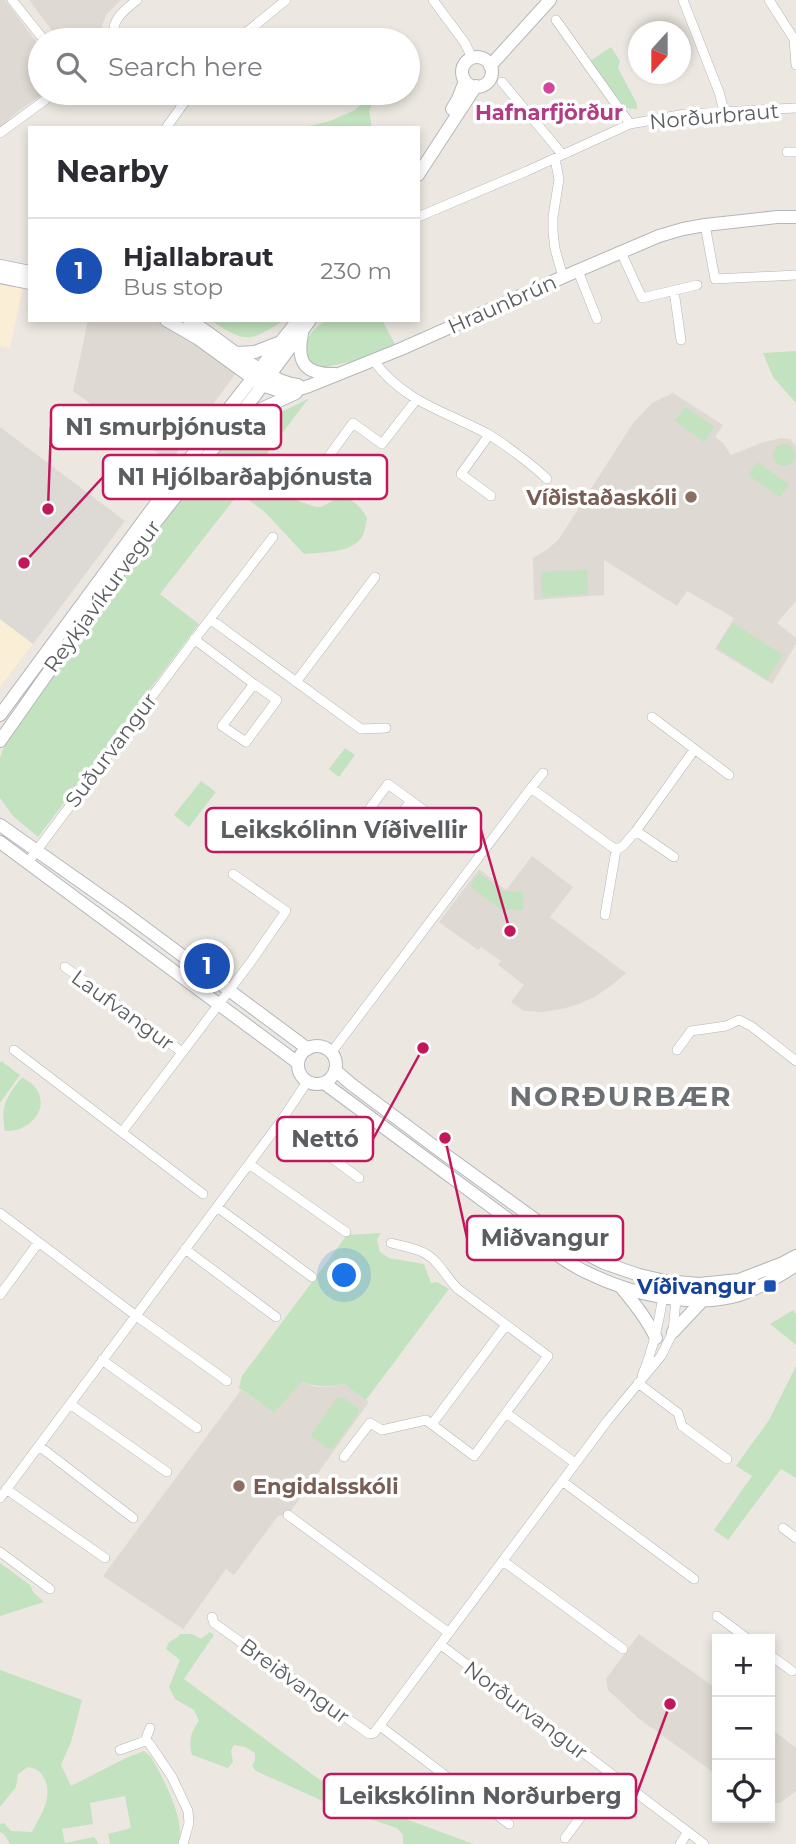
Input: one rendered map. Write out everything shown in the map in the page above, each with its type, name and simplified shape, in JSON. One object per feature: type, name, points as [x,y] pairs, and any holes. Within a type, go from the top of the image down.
[{"type":"main road","points":[[471,84],[463,68],[467,61],[482,61],[511,35],[541,0]]},
{"type":"main road","points":[[482,61],[550,0]]},
{"type":"main road","points":[[471,84],[481,86],[492,74],[482,61]]},
{"type":"main road","points":[[420,159],[458,99],[471,84]]},
{"type":"main road","points":[[420,172],[471,84]]},
{"type":"main road","name":"Hraunbrún","points":[[261,377],[272,389],[290,392],[374,361],[621,252],[683,229],[796,217]]},
{"type":"main road","points":[[0,266],[28,272]]},
{"type":"main road","points":[[0,277],[28,284]]},
{"type":"main road","points":[[169,322],[232,356],[255,352],[281,342]]},
{"type":"main road","points":[[191,322],[261,377]]},
{"type":"main road","points":[[304,323],[300,358],[305,365],[324,374],[339,373]]},
{"type":"main road","name":"Reykjavíkurvegur","points":[[0,741],[91,609],[220,438],[281,342],[304,323]]},
{"type":"main road","name":"Reykjavíkurvegur","points":[[0,715],[239,395],[261,377],[304,323]]},
{"type":"main road","points":[[232,356],[239,395]]},
{"type":"main road","points":[[220,438],[259,410],[309,386]]},
{"type":"main road","points":[[0,817],[4,828],[308,1049]]},
{"type":"main road","points":[[0,842],[298,1063]]},
{"type":"main road","points":[[316,1046],[331,1053],[335,1070],[329,1080],[313,1084],[301,1076],[298,1063],[300,1056],[308,1049],[316,1046]]},
{"type":"main road","points":[[335,1070],[573,1247],[614,1267],[671,1281],[699,1284],[738,1280],[796,1256]]},
{"type":"main road","points":[[324,1083],[542,1245],[586,1273],[620,1286],[670,1298],[703,1300],[727,1298],[750,1291],[796,1265]]},
{"type":"main road","points":[[620,1286],[639,1309],[656,1338]]},
{"type":"main road","points":[[673,1332],[703,1300]]},
{"type":"street","points":[[12,0],[34,28]]},
{"type":"street","points":[[114,28],[115,21],[137,0]]},
{"type":"street","points":[[252,28],[286,0]]},
{"type":"street","points":[[433,0],[482,61]]},
{"type":"street","points":[[683,0],[724,111]]},
{"type":"street","points":[[769,0],[794,39],[796,65]]},
{"type":"street","points":[[556,20],[630,124]]},
{"type":"street","points":[[502,82],[559,157],[553,232],[563,277]]},
{"type":"street","points":[[0,133],[39,105]]},
{"type":"street","points":[[167,126],[181,105]]},
{"type":"street","name":"Norðurbraut","points":[[420,216],[630,124],[724,111],[796,108]]},
{"type":"street","points":[[705,225],[715,279],[796,275]]},
{"type":"street","points":[[621,252],[642,298],[697,285]]},
{"type":"street","name":"Hraunbrún","points":[[578,271],[597,318]]},
{"type":"street","points":[[674,291],[681,340]]},
{"type":"street","points":[[374,361],[384,375],[416,400],[489,435],[547,479]]},
{"type":"street","points":[[315,475],[352,423],[382,444],[416,400]]},
{"type":"street","points":[[489,435],[461,474],[491,496]]},
{"type":"street","name":"Suðurvangur","points":[[28,862],[273,537]]},
{"type":"street","points":[[296,682],[375,576]]},
{"type":"street","points":[[210,619],[361,729],[386,728]]},
{"type":"street","points":[[194,639],[277,700],[246,742],[222,726],[254,684]]},
{"type":"street","points":[[652,718],[729,775]]},
{"type":"street","points":[[615,850],[623,846],[636,831],[694,750]]},
{"type":"street","points":[[331,1053],[543,774]]},
{"type":"street","points":[[411,801],[387,832],[364,816],[388,784],[482,853]]},
{"type":"street","points":[[531,788],[615,850]]},
{"type":"street","points":[[636,831],[674,857]]},
{"type":"street","points":[[606,915],[615,850]]},
{"type":"street","name":"Laufvangur","points":[[122,1132],[286,911],[233,874]]},
{"type":"street","name":"Laufvangur","points":[[65,967],[181,1052]]},
{"type":"street","points":[[677,1050],[691,1031],[726,1026],[738,1020],[751,1026],[796,1061]]},
{"type":"street","points":[[14,1050],[203,1194]]},
{"type":"street","points":[[0,1498],[281,1121],[307,1082]]},
{"type":"street","points":[[281,1121],[359,1178]]},
{"type":"street","points":[[248,1164],[346,1232]]},
{"type":"street","points":[[217,1207],[312,1277]]},
{"type":"street","points":[[0,1213],[227,1381]]},
{"type":"street","points":[[0,1295],[38,1243]]},
{"type":"street","points":[[344,1458],[370,1423],[382,1430],[426,1420],[474,1456],[548,1356],[458,1289],[437,1263],[424,1252],[391,1243]]},
{"type":"street","points":[[185,1249],[276,1317]]},
{"type":"street","name":"Breiðvangur","points":[[212,1617],[214,1623],[369,1734],[374,1733],[575,1463],[662,1356],[673,1332],[671,1281]]},
{"type":"street","name":"Breiðvangur","points":[[638,1384],[652,1353],[670,1298]]},
{"type":"street","points":[[432,1424],[506,1325]]},
{"type":"street","points":[[102,1360],[197,1428]]},
{"type":"street","points":[[638,1384],[678,1413],[682,1426],[727,1458]]},
{"type":"street","points":[[70,1404],[167,1472]]},
{"type":"street","points":[[506,1413],[575,1463]]},
{"type":"street","points":[[39,1446],[133,1518]]},
{"type":"street","points":[[562,1481],[694,1579]]},
{"type":"street","points":[[6,1489],[105,1558]]},
{"type":"street","points":[[288,1515],[449,1633]]},
{"type":"street","points":[[783,1528],[796,1538]]},
{"type":"street","points":[[0,1552],[50,1589]]},
{"type":"street","points":[[503,1561],[623,1649]]},
{"type":"street","points":[[717,1616],[741,1634]]},
{"type":"street","name":"Norðurvangur","points":[[441,1645],[704,1844]]},
{"type":"street","points":[[775,1658],[795,1670]]},
{"type":"street","name":"Breiðvangur","points":[[380,1726],[509,1824]]},
{"type":"street","points":[[120,1750],[145,1741],[150,1728]]},
{"type":"street","points":[[145,1741],[172,1777],[188,1811],[189,1823],[183,1844]]},
{"type":"street","points":[[565,1838],[611,1775]]},
{"type":"street","points":[[680,1844],[688,1832]]},
{"type":"shaded area","points":[[0,0],[5,0],[28,31],[28,104],[0,128]]},
{"type":"shaded area","points":[[29,0],[121,0],[106,15],[102,28],[50,28]]},
{"type":"shaded area","points":[[0,272],[25,277],[10,348],[0,346]]},
{"type":"shaded area","points":[[88,322],[181,322],[243,364],[170,462],[73,391]]},
{"type":"shaded area","name":"Víðistaðaskóli","points":[[673,393],[723,425],[715,437],[731,455],[781,438],[790,439],[796,446],[796,601],[777,623],[796,638],[796,644],[772,684],[715,649],[734,618],[687,591],[677,606],[604,560],[604,595],[534,600],[533,558],[559,539],[633,423],[652,403]]},
{"type":"shaded area","points":[[0,427],[125,521],[33,644],[0,619]]},
{"type":"shaded area","points":[[0,619],[33,644],[0,687]]},
{"type":"shaded area","points":[[532,856],[573,887],[550,917],[626,973],[596,996],[579,1004],[543,1012],[524,1011],[511,1002],[524,985],[498,965],[501,961],[481,947],[478,950],[439,922],[479,869],[506,890]]},
{"type":"shaded area","name":"Engidalsskóli","points":[[301,1382],[317,1387],[344,1384],[369,1402],[288,1515],[278,1516],[234,1575],[226,1569],[183,1629],[103,1576],[241,1390],[274,1413]]},
{"type":"shaded area","points":[[639,1634],[712,1685],[712,1771],[638,1718],[608,1690],[606,1679]]},
{"type":"shaded area","points":[[775,1732],[796,1748],[796,1791],[780,1803],[775,1803]]},
{"type":"green space","points":[[611,47],[620,61],[618,68],[637,104],[637,109],[625,108],[590,61]]},
{"type":"green space","points":[[361,105],[372,105],[369,110],[372,126],[309,126],[330,121]]},
{"type":"green space","points":[[213,322],[281,322],[253,337],[238,336]]},
{"type":"green space","points":[[324,322],[383,322],[396,346],[354,361],[321,368],[305,359],[307,341]]},
{"type":"green space","points":[[796,351],[796,403],[773,377],[763,353]]},
{"type":"green space","points":[[308,399],[257,467],[301,502],[319,507],[337,499],[351,500],[367,518],[363,535],[345,549],[304,554],[265,512],[239,493],[160,594],[199,624],[38,837],[13,816],[0,798],[0,758],[7,738],[111,588],[203,466],[229,442]]},
{"type":"green space","points":[[685,407],[714,427],[704,442],[675,421]]},
{"type":"green space","points":[[784,444],[792,447],[795,455],[792,463],[784,466],[776,463],[773,455],[776,447]]},
{"type":"green space","points":[[757,462],[789,484],[780,497],[748,475]]},
{"type":"green space","points":[[587,570],[588,594],[542,597],[541,572]]},
{"type":"green space","points":[[733,623],[783,655],[767,680],[717,647]]},
{"type":"green space","points":[[345,748],[355,755],[339,777],[329,769]]},
{"type":"green space","points":[[201,781],[216,792],[189,827],[174,815]]},
{"type":"green space","points":[[479,873],[502,891],[523,892],[523,910],[500,909],[470,886]]},
{"type":"green space","points":[[1,1061],[20,1075],[0,1103],[0,1063]]},
{"type":"green space","points":[[22,1077],[34,1086],[40,1095],[39,1111],[29,1124],[14,1131],[5,1131],[4,1107]]},
{"type":"green space","points":[[381,1233],[377,1239],[380,1252],[389,1258],[424,1264],[431,1283],[437,1282],[449,1289],[366,1400],[344,1384],[323,1386],[302,1382],[274,1413],[239,1388],[242,1376],[347,1235]]},
{"type":"green space","points":[[793,1310],[796,1314],[796,1345],[770,1324]]},
{"type":"green space","points":[[796,1366],[796,1478],[781,1469],[728,1540],[714,1530],[752,1476],[736,1466],[769,1420]]},
{"type":"green space","points":[[343,1397],[359,1409],[358,1414],[333,1448],[328,1449],[312,1437],[312,1433],[337,1398]]},
{"type":"green space","points":[[0,1563],[30,1585],[33,1592],[44,1602],[0,1616]]},
{"type":"green space","points":[[210,1632],[214,1635],[184,1679],[339,1794],[473,1844],[403,1844],[403,1835],[397,1828],[345,1811],[256,1771],[252,1766],[255,1753],[245,1747],[234,1745],[231,1751],[233,1762],[228,1768],[192,1755],[191,1737],[199,1721],[194,1710],[175,1699],[169,1687],[180,1660],[166,1649],[169,1642],[180,1634],[192,1634],[201,1639]]},
{"type":"green space","points":[[0,1670],[82,1700],[71,1742],[61,1765],[71,1786],[144,1751],[151,1757],[176,1811],[179,1844],[110,1844],[108,1834],[131,1828],[125,1796],[90,1803],[93,1824],[62,1829],[65,1843],[94,1837],[99,1844],[10,1844],[0,1832],[0,1824],[4,1823],[11,1831],[32,1832],[44,1807],[47,1787],[42,1774],[28,1767],[18,1774],[16,1787],[0,1807]]},
{"type":"place","name":"Hafnarfjörður","points":[[549,88]]},
{"type":"place","name":"Víðistaðaskóli","points":[[691,497]]},
{"type":"place","name":"N1 smurþjónusta","points":[[48,509]]},
{"type":"place","name":"N1 Hjólbarðaþjónusta","points":[[24,563]]},
{"type":"place","name":"Leikskólinn Víðivellir","points":[[510,931]]},
{"type":"place","name":"Hjallabraut","points":[[207,966]]},
{"type":"place","name":"Nettó","points":[[423,1048]]},
{"type":"place","name":"Miðvangur","points":[[445,1138]]},
{"type":"place","name":"Víðivangur","points":[[770,1286]]},
{"type":"place","name":"Engidalsskóli","points":[[239,1486]]},
{"type":"place","name":"Leikskólinn Norðurberg","points":[[670,1704]]},
{"type":"district","name":"NORÐURBÆR","points":[[621,1096]]}]
